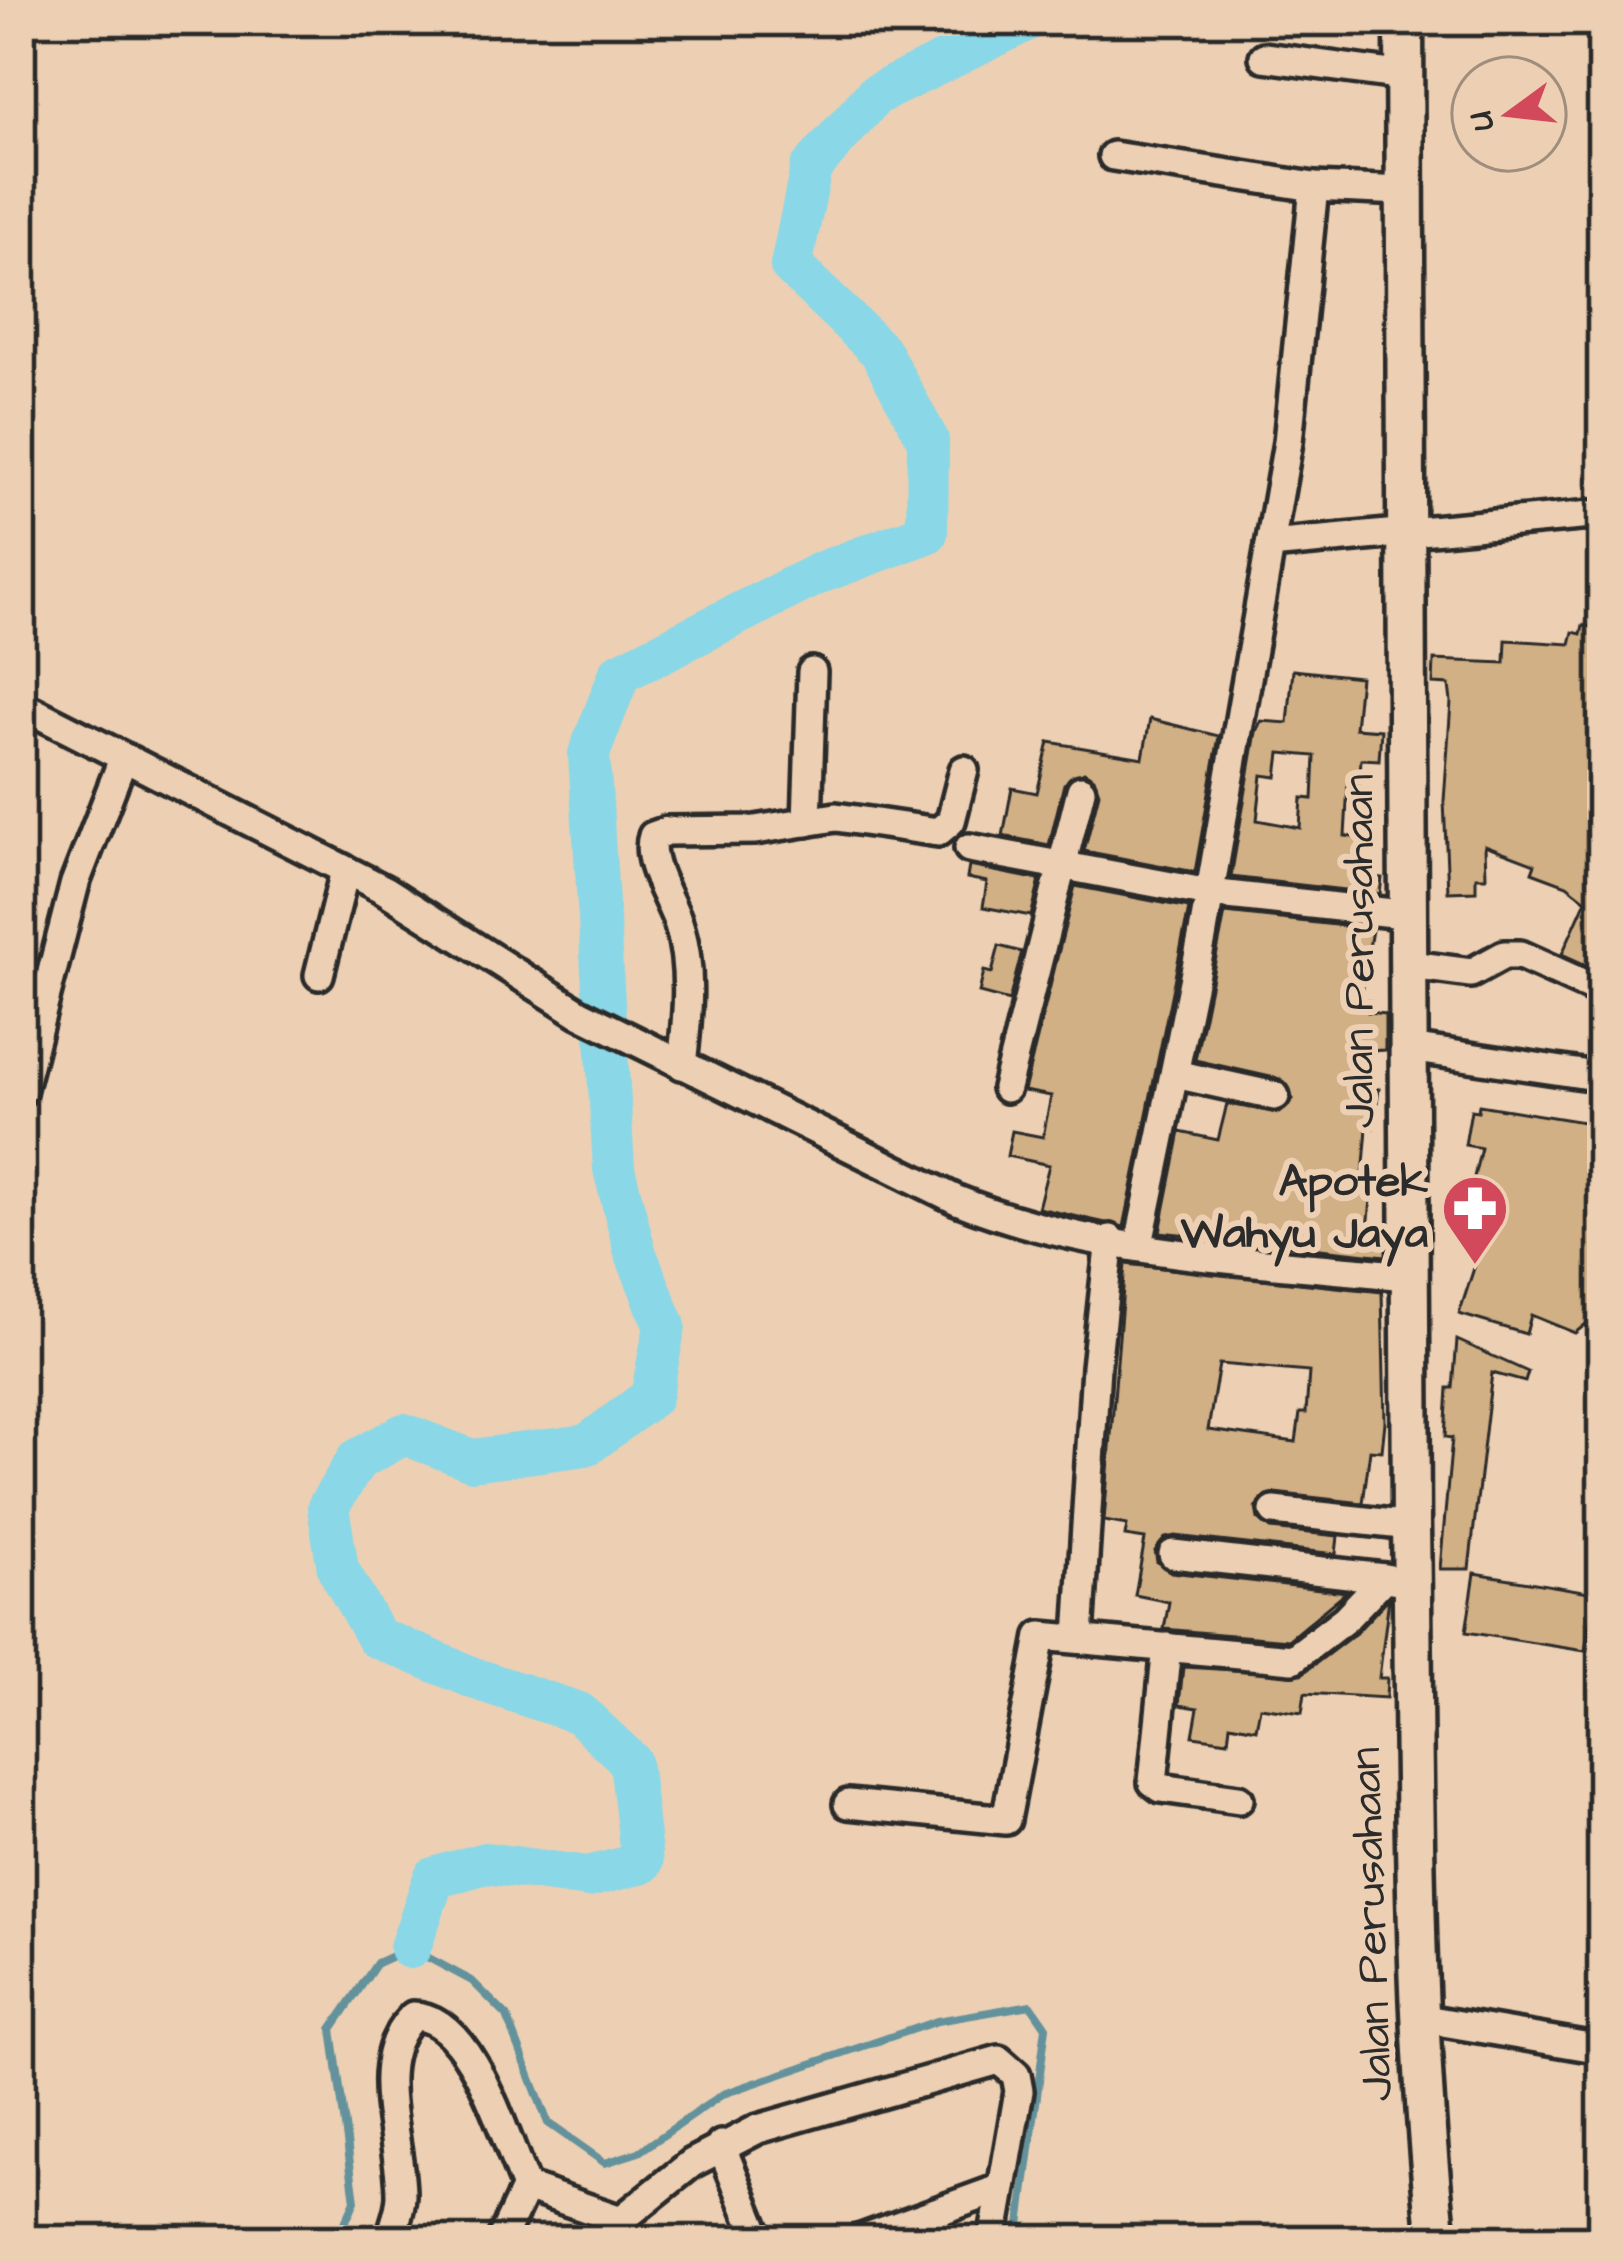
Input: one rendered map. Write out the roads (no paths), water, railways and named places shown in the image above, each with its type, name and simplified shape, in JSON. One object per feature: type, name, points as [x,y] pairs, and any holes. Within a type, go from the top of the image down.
[{"type":"main road","name":"Jalan Perusahaan","points":[[1405,21],[1412,965],[1406,1276],[1412,1526],[1398,1580],[1420,2018],[1437,2240]]},
{"type":"street","points":[[1264,57],[1405,76]]},
{"type":"street","points":[[1113,156],[1314,188],[1404,190]]},
{"type":"street","points":[[1138,1244],[1175,1074],[1270,545],[1300,360],[1314,188]]},
{"type":"street","points":[[1270,545],[1406,536],[1602,514]]},
{"type":"street","points":[[808,822],[812,671]]},
{"type":"street","points":[[21,705],[345,871],[451,930],[579,1013],[968,1205],[1138,1244],[1406,1276]]},
{"type":"street","points":[[21,1093],[75,883],[123,759]]},
{"type":"street","points":[[682,1065],[687,964],[680,926],[650,850],[653,836],[844,817],[941,831],[951,821],[964,770]]},
{"type":"street","points":[[1006,1088],[1036,954],[1081,790]]},
{"type":"street","points":[[969,848],[1209,893],[1411,915]]},
{"type":"street","points":[[319,975],[345,871]]},
{"type":"street","points":[[1412,965],[1471,974],[1504,955],[1520,955],[1602,992]]},
{"type":"street","points":[[1410,1048],[1602,1077]]},
{"type":"street","points":[[1175,1074],[1276,1096]]},
{"type":"street","points":[[1079,1637],[1098,1335],[1110,1239]]},
{"type":"street","points":[[1274,1511],[1412,1526]]},
{"type":"street","points":[[1173,1554],[1398,1580]]},
{"type":"street","points":[[848,1804],[1006,1820],[1040,1637],[1298,1658],[1398,1580]]},
{"type":"street","points":[[1167,1647],[1151,1777],[1161,1788],[1238,1799]]},
{"type":"street","points":[[390,2240],[401,2201],[387,2074],[399,2030],[413,2016],[434,2016],[460,2037],[526,2187],[618,2230],[721,2145],[778,2123],[999,2060],[1016,2075],[1019,2091],[993,2240]]},
{"type":"street","points":[[1420,2018],[1602,2049]]},
{"type":"street","points":[[721,2145],[759,2240]]},
{"type":"street","points":[[501,2240],[526,2187]]},
{"type":"street","points":[[860,2240],[999,2189]]},
{"type":"waterway","points":[[410,1948],[434,1878],[485,1863],[588,1877],[642,1863],[630,1761],[579,1713],[476,1679],[376,1637],[338,1569],[328,1507],[357,1460],[404,1434],[472,1460],[587,1445],[651,1397],[665,1326],[635,1252],[614,1169],[589,754],[620,673],[822,572],[927,533],[928,440],[880,351],[791,266],[811,168],[875,95],[1026,21]]},
{"type":"waterway","points":[[337,2240],[355,2201],[332,2029],[377,1963],[410,1948],[472,1981],[507,2016],[548,2123],[605,2163],[639,2152],[723,2094],[937,2021],[1031,2005],[1046,2027],[1018,2240]]},
{"type":"place","name":"Apotek Wahyu Jaya","points":[[1475,1267]]}]
